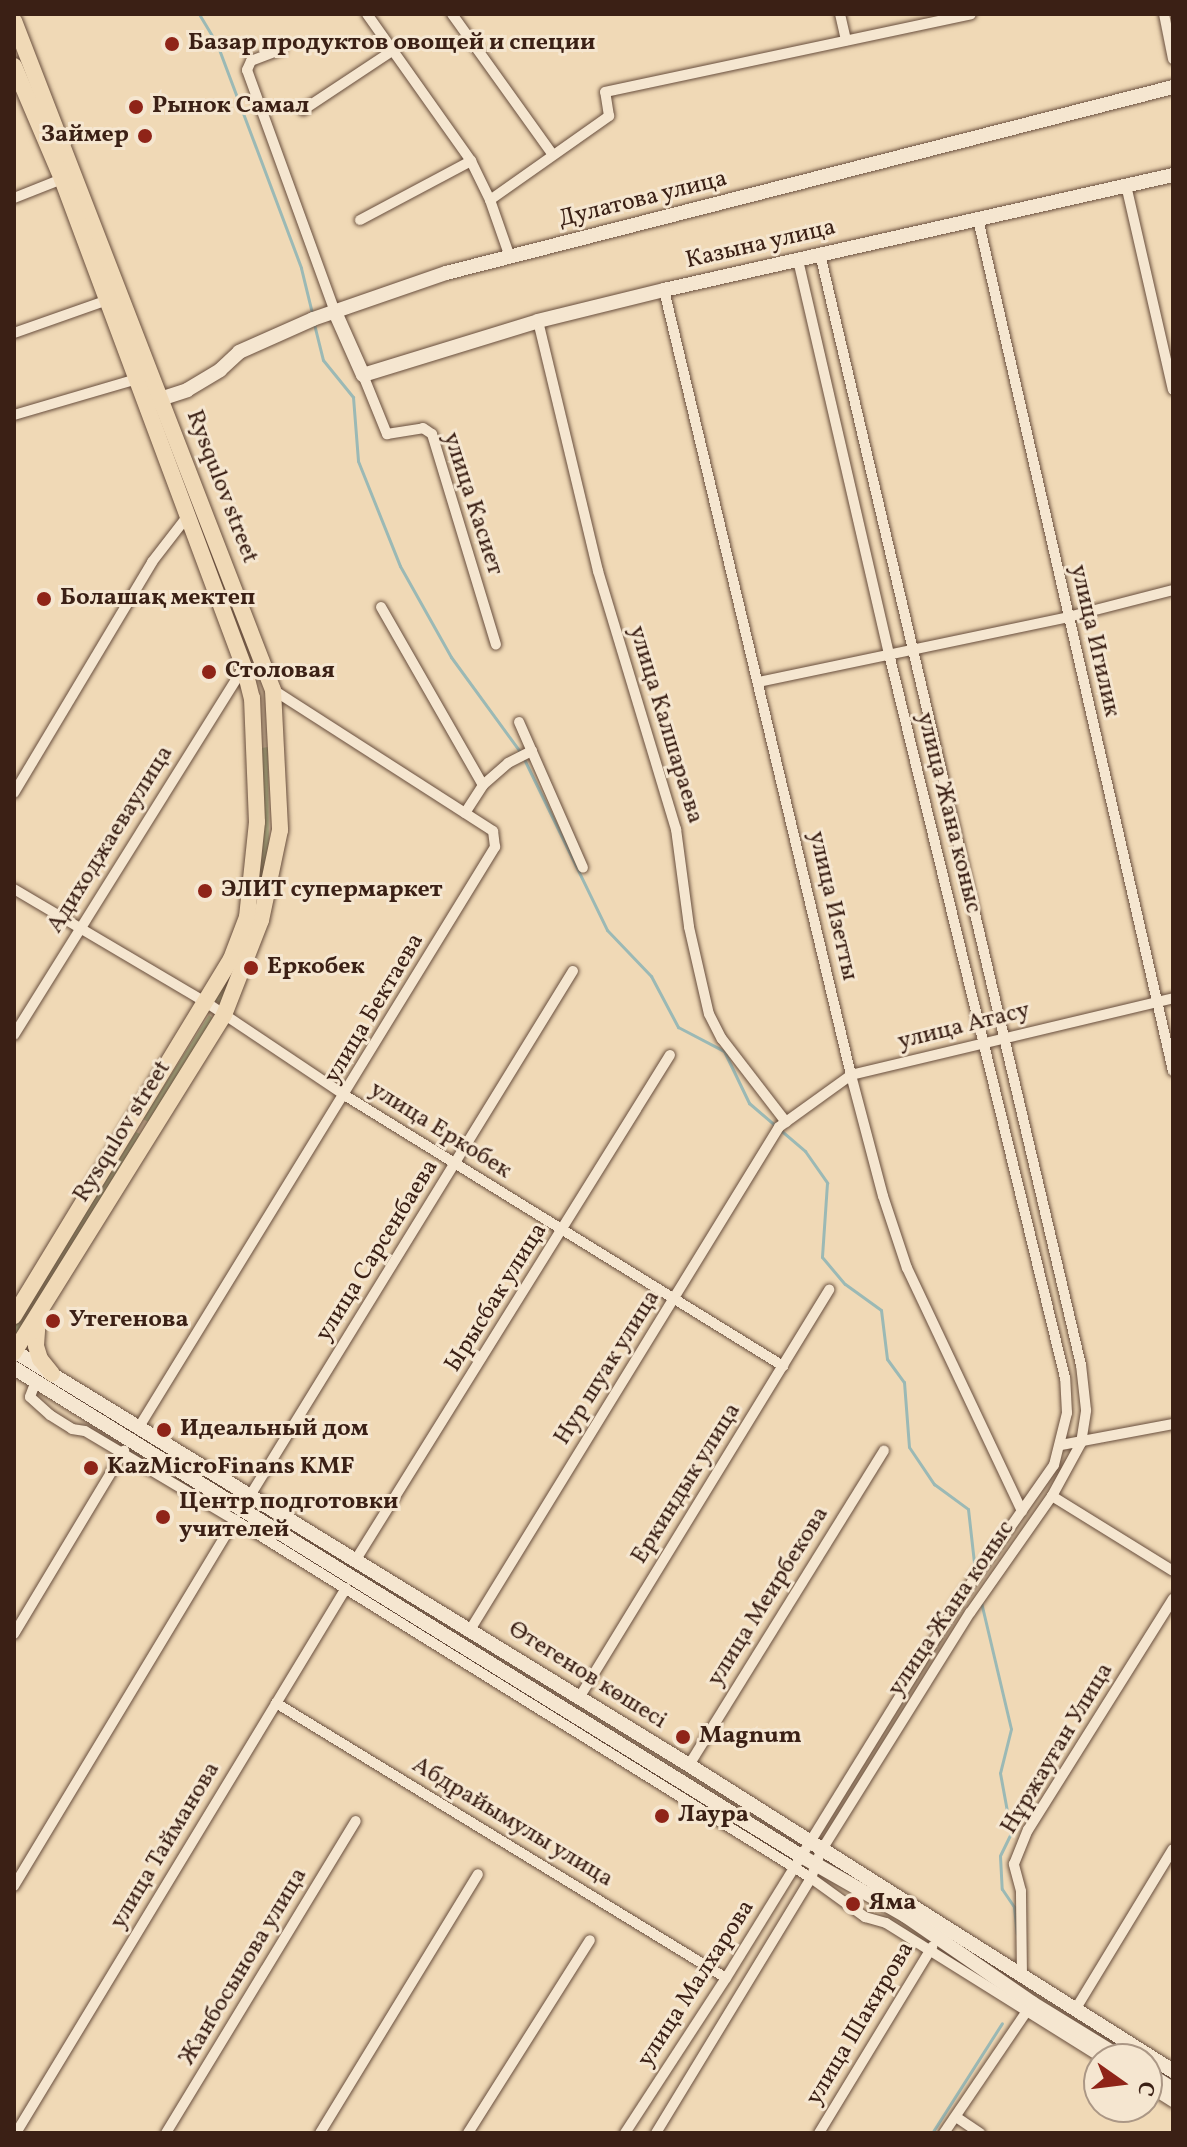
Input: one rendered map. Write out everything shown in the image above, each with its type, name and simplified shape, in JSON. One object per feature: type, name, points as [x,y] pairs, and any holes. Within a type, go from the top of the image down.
[{"type":"main road","name":"Rysqulov street","points":[[14,21],[273,690],[280,830],[261,920],[224,1015],[14,1352]]},
{"type":"main road","name":"Rysqulov street","points":[[14,66],[62,179],[134,380],[244,667],[252,698],[257,828],[247,917],[231,959],[14,1316]]},
{"type":"main road","name":"Дулатова улица","points":[[143,404],[187,390],[220,370],[239,352],[335,312],[446,273],[1173,87]]},
{"type":"main road","name":"Казына улица","points":[[363,375],[538,321],[1173,175]]},
{"type":"main road","points":[[335,312],[363,375]]},
{"type":"main road","points":[[254,739],[275,738]]},
{"type":"main road","points":[[135,1120],[152,1130]]},
{"type":"main road","points":[[39,1313],[36,1346],[40,1359],[52,1374]]},
{"type":"main road","name":"Өтегенов көшесі","points":[[14,1352],[52,1374],[134,1433],[237,1516],[347,1585],[367,1589],[801,1856],[1022,1977],[1075,2010],[1115,2043]]},
{"type":"main road","name":"Өтегенов көшесі","points":[[14,1368],[250,1495],[689,1765],[801,1856]]},
{"type":"main road","name":"Өтегенов көшесі","points":[[817,1865],[1030,2007],[1104,2043]]},
{"type":"street","points":[[367,14],[471,161],[490,200],[510,257]]},
{"type":"street","points":[[469,14],[456,18],[553,155]]},
{"type":"street","points":[[840,14],[846,40]]},
{"type":"street","points":[[490,200],[609,116],[605,92],[971,14]]},
{"type":"street","points":[[1164,14],[1173,59]]},
{"type":"street","points":[[282,49],[251,61],[247,70],[335,312]]},
{"type":"street","points":[[303,110],[392,51]]},
{"type":"street","points":[[360,220],[471,161]]},
{"type":"street","points":[[14,198],[62,179]]},
{"type":"street","points":[[1126,185],[1173,390]]},
{"type":"street","name":"улица Игилик","points":[[978,219],[1173,1071]]},
{"type":"street","name":"улица Жана коныс","points":[[817,1865],[970,1613],[1052,1496],[1081,1443],[1086,1410],[1081,1365],[820,254]]},
{"type":"street","name":"улица Жана коныс","points":[[798,259],[889,654],[1064,1374],[1067,1413],[1054,1465],[958,1602],[801,1856]]},
{"type":"street","name":"улица Изетты","points":[[664,290],[851,1075],[883,1196],[907,1268],[1022,1511]]},
{"type":"street","points":[[14,333],[105,301]]},
{"type":"street","name":"улица Калшараева","points":[[538,321],[598,571],[676,829],[689,927],[709,1014],[722,1039],[782,1125]]},
{"type":"street","name":"улица Касиет","points":[[363,375],[387,434],[423,428],[432,434],[496,645]]},
{"type":"street","points":[[14,415],[134,380]]},
{"type":"street","points":[[14,793],[152,562],[186,518]]},
{"type":"street","points":[[758,682],[1068,617],[1173,590]]},
{"type":"street","points":[[381,607],[483,785]]},
{"type":"street","name":"Адиходжаеваулица","points":[[14,1034],[244,667]]},
{"type":"street","name":"улица Бектаева","points":[[14,1634],[134,1433],[346,1096],[495,847],[493,831],[273,690]]},
{"type":"street","points":[[519,722],[583,868]]},
{"type":"street","points":[[465,813],[483,785],[508,763],[532,751]]},
{"type":"street","name":"улица Еркобек","points":[[14,889],[207,1003],[346,1096],[783,1366]]},
{"type":"street","name":"улица Сарсенбаева","points":[[14,1886],[237,1516],[573,971]]},
{"type":"street","name":"улица Атасу","points":[[782,1125],[851,1075],[1173,998]]},
{"type":"street","name":"Ырысбак улица","points":[[355,1561],[670,1055]]},
{"type":"street","name":"Нур шуак улица","points":[[470,1630],[782,1125]]},
{"type":"street","name":"Еркиндык улица","points":[[579,1698],[829,1290]]},
{"type":"street","points":[[1064,1374],[1081,1365]]},
{"type":"street","points":[[36,1381],[30,1397],[50,1415],[237,1516]]},
{"type":"street","points":[[1061,1445],[1173,1424]]},
{"type":"street","name":"улица Меирбекова","points":[[689,1765],[884,1450]]},
{"type":"street","points":[[1052,1496],[1173,1571]]},
{"type":"street","points":[[367,1589],[376,1573]]},
{"type":"street","points":[[347,1585],[801,1856]]},
{"type":"street","name":"улица Тайманова","points":[[16,2133],[347,1585]]},
{"type":"street","name":"Нұржауған Улица","points":[[1022,1977],[1021,1891],[1014,1864],[1028,1830],[1173,1599]]},
{"type":"street","name":"Абдрайымулы улица","points":[[276,1703],[726,1978]]},
{"type":"street","name":"Жанбосынова улица","points":[[166,2133],[356,1821]]},
{"type":"street","points":[[1075,2010],[1173,1849]]},
{"type":"street","name":"улица Малхарова","points":[[625,2133],[801,1856]]},
{"type":"street","points":[[817,1865],[865,1917],[934,1943]]},
{"type":"street","name":"улица Малхарова","points":[[656,2133],[817,1865]]},
{"type":"street","points":[[320,2133],[478,1874]]},
{"type":"street","points":[[468,2133],[590,1940]]},
{"type":"street","name":"улица Шакирова","points":[[819,2133],[934,1943]]},
{"type":"street","points":[[944,2133],[1030,2007],[1083,2044]]},
{"type":"street","points":[[956,2117],[980,2133]]},
{"type":"green space","points":[[268,747],[269,854],[256,919],[222,1004],[215,1001],[252,917],[262,855],[262,748]]},
{"type":"green space","points":[[209,1015],[214,1019],[150,1123],[143,1119]]},
{"type":"green space","points":[[136,1132],[144,1136],[14,1341],[14,1328]]},
{"type":"waterway","points":[[199,14],[217,44],[301,268],[312,313]]},
{"type":"waterway","points":[[314,324],[323,360],[353,397],[358,461],[400,566],[451,657],[521,753]]},
{"type":"waterway","points":[[524,759],[607,930],[651,976],[678,1027],[724,1051],[749,1103],[805,1151],[827,1183],[822,1257],[845,1284],[881,1310],[887,1359],[904,1382],[909,1447],[934,1484],[968,1509],[975,1571]]},
{"type":"waterway","points":[[981,1602],[1011,1729],[1000,1773],[1011,1833],[1000,1856],[1002,1889],[1014,1907],[1017,1934]]},
{"type":"waterway","points":[[932,2133],[1002,2023]]},
{"type":"place","name":"Базар продуктов овощей и специи","points":[[172,44]]},
{"type":"place","name":"Рынок Самал","points":[[136,107]]},
{"type":"place","name":"Займер","points":[[145,136]]},
{"type":"place","name":"Болашақ мектеп","points":[[44,599]]},
{"type":"place","name":"Столовая","points":[[209,672]]},
{"type":"place","name":"ЭЛИТ супермаркет","points":[[205,891]]},
{"type":"place","name":"Еркобек","points":[[251,968]]},
{"type":"place","name":"Утегенова","points":[[53,1321]]},
{"type":"place","name":"Идеальный дом","points":[[164,1430]]},
{"type":"place","name":"KazMicroFinans KMF","points":[[91,1468]]},
{"type":"place","name":"Центр подготовки учителей","points":[[163,1517]]},
{"type":"place","name":"Magnum","points":[[683,1737]]},
{"type":"place","name":"Лаура","points":[[662,1816]]},
{"type":"place","name":"Яма","points":[[853,1904]]}]
